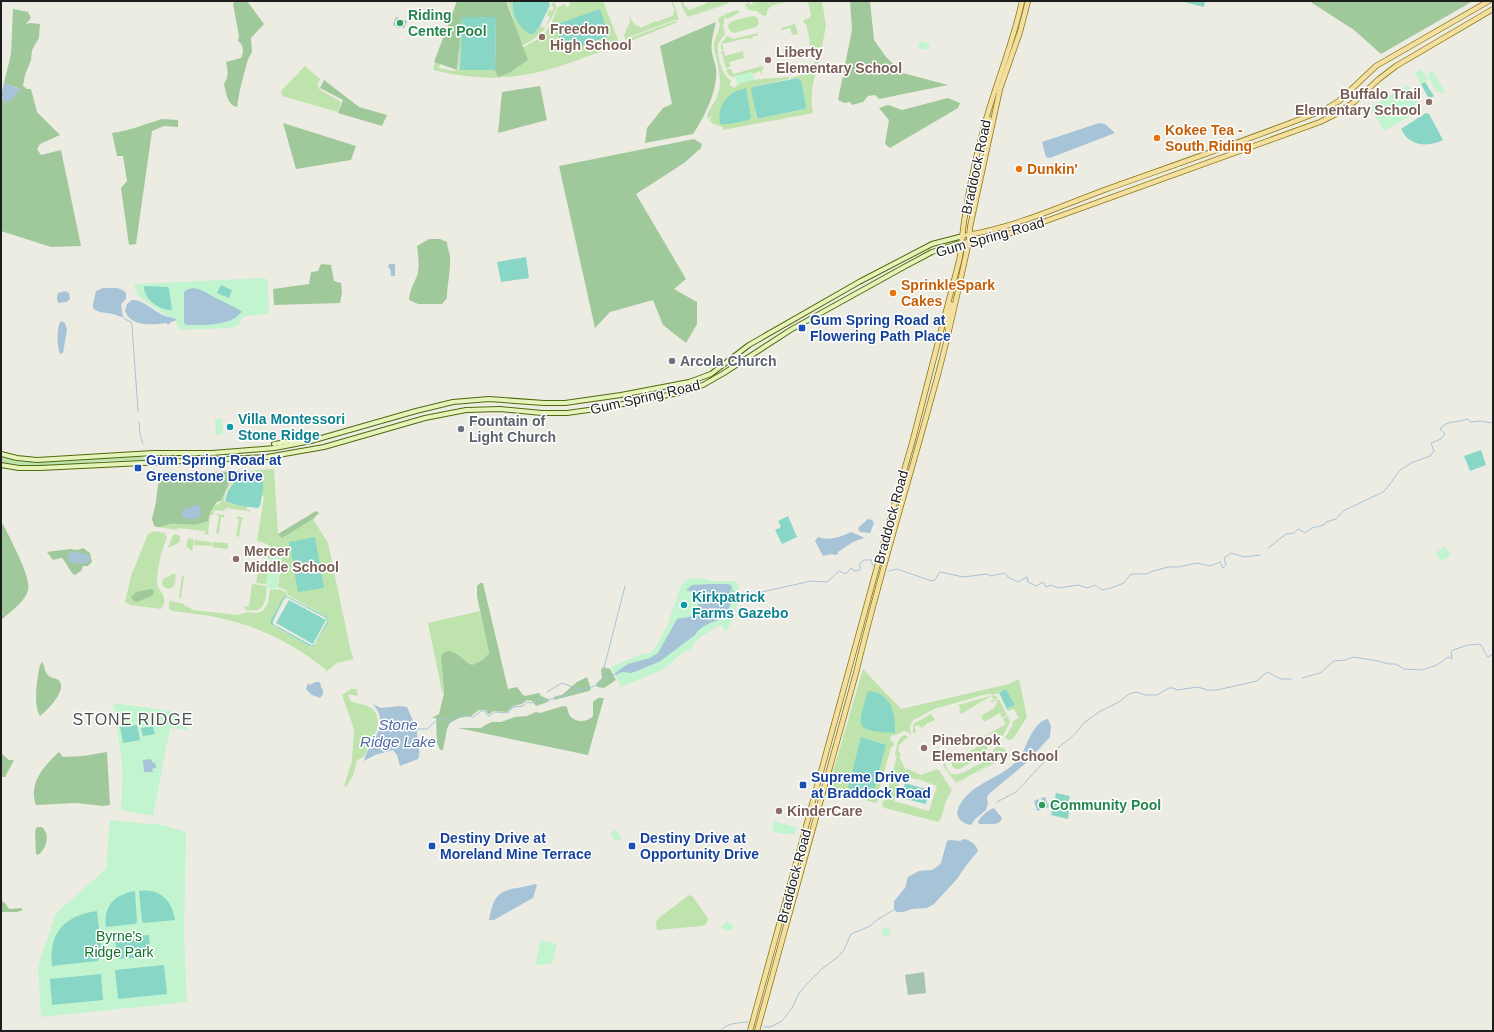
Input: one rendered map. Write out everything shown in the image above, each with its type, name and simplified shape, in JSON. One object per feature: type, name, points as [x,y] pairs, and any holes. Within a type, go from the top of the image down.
[{"type":"main road","name":"Braddock Road","points":[[750,1031],[935,357],[963,242],[965,216],[981,139],[991,101],[1018,19],[1022,1]]},
{"type":"main road","name":"Braddock Road","points":[[757,1031],[856,673],[905,488],[934,388],[969,241],[987,149],[1002,84],[1020,32],[1028,1]]},
{"type":"main road","name":"Gum Spring Road","points":[[1,454],[17,458],[37,460],[153,453],[212,453],[275,448],[290,446],[416,411],[459,401],[489,400],[544,403],[565,402],[621,395],[697,379],[711,374],[749,345],[859,282],[932,244],[1018,223],[1324,110],[1339,101],[1376,66],[1489,1]]},
{"type":"main road","name":"Gum Spring Road","points":[[1,464],[18,468],[34,468],[267,458],[324,447],[425,418],[466,410],[500,409],[542,413],[567,413],[603,408],[694,388],[709,382],[724,373],[792,329],[932,252],[963,242],[997,237],[1021,230],[1320,122],[1336,114],[1354,102],[1396,66],[1493,9]]},
{"type":"main road","points":[[987,149],[985,142],[991,101]]},
{"type":"main road","points":[[949,301],[951,307],[947,325],[949,330]]},
{"type":"main road","points":[[934,388],[932,381],[937,362],[935,357]]},
{"type":"main road","points":[[274,444],[328,436]]},
{"type":"main road","points":[[872,610],[871,603],[877,582],[879,561]]},
{"type":"green space","points":[[235,1],[247,1],[264,24],[251,38],[252,52],[248,59],[237,107],[229,101],[224,84],[228,73],[226,62],[241,58],[243,53],[241,44],[238,41],[239,36],[233,4]]},
{"type":"green space","points":[[457,1],[506,1],[528,60],[509,73],[498,77],[495,70],[496,17],[462,17],[457,70],[434,62]]},
{"type":"green space","points":[[506,1],[513,1],[517,21],[520,26],[533,35],[540,26],[545,28],[550,17],[547,15],[549,10],[552,11],[554,8],[551,5],[553,1],[557,8],[546,27],[539,35],[531,41],[516,48],[515,30],[511,11]]},
{"type":"green space","points":[[513,1],[549,2],[550,5],[540,26],[533,35],[524,30],[517,22],[513,12]]},
{"type":"green space","points":[[574,1],[603,1],[618,40],[617,45],[549,70],[506,77],[459,75],[433,70],[435,62],[440,64],[439,68],[453,71],[458,70],[460,16],[462,16],[460,70],[494,70],[522,48],[544,34],[551,24],[558,7],[565,4],[566,7],[570,6],[569,3]]},
{"type":"green space","points":[[671,1],[673,1],[679,20],[675,20],[629,37],[627,40],[625,39],[624,35],[630,22],[629,16],[635,25],[639,26],[640,28],[654,22],[654,20],[656,22],[674,15],[673,12],[675,11]]},
{"type":"green space","points":[[680,1],[683,1],[685,7],[689,10],[707,3],[706,1],[730,1],[729,3],[688,18],[723,4],[688,17]]},
{"type":"green space","points":[[752,1],[754,3],[759,1],[788,1],[772,6],[769,8],[767,15],[763,16],[757,11],[748,10],[747,7],[753,5]]},
{"type":"green space","points":[[806,1],[822,1],[826,25],[822,47],[814,48],[809,42],[806,24],[803,23],[804,20],[811,16],[809,5]]},
{"type":"green space","points":[[850,1],[870,1],[874,40],[886,57],[903,73],[948,85],[879,99],[875,95],[868,96],[863,102],[852,105],[850,102],[844,103],[838,100],[852,30]]},
{"type":"green space","points":[[1180,1],[1205,1],[1204,7]]},
{"type":"green space","points":[[1309,1],[1473,1],[1381,54],[1354,30]]},
{"type":"green space","points":[[749,2],[751,5],[747,6],[746,8],[745,5]]},
{"type":"green space","points":[[13,9],[28,12],[31,18],[26,24],[40,24],[39,38],[32,50],[31,60],[25,75],[23,86],[27,89],[31,89],[37,112],[60,135],[40,144],[37,149],[41,155],[61,150],[81,246],[51,247],[1,231],[1,97],[5,102],[20,89],[4,83],[11,54]]},
{"type":"green space","points":[[600,9],[609,36],[565,52],[555,25]]},
{"type":"green space","points":[[737,10],[740,12],[727,19],[725,14]]},
{"type":"green space","points":[[724,15],[723,27],[725,34],[718,44],[718,53],[722,69],[731,80],[730,85],[734,88],[738,84],[751,80],[789,77],[789,79],[752,87],[757,118],[802,110],[798,78],[791,78],[814,71],[814,55],[818,53],[820,56],[812,91],[813,113],[723,130],[723,127],[713,124],[709,120],[712,117],[711,116],[708,119],[708,113],[717,97],[720,85],[714,42],[719,29],[718,20]]},
{"type":"green space","points":[[752,16],[756,17],[759,23],[756,27],[734,33],[729,30],[728,25],[732,21]]},
{"type":"green space","points":[[462,17],[496,17],[495,70],[460,70]]},
{"type":"green space","points":[[675,21],[678,22],[628,42],[630,38]]},
{"type":"green space","points":[[716,22],[712,37],[712,53],[716,68],[715,85],[710,102],[698,127],[693,134],[645,143],[647,128],[663,108],[672,104],[660,46]]},
{"type":"green space","points":[[795,24],[798,34],[792,35],[790,28],[782,30],[781,28]]},
{"type":"green space","points":[[757,33],[758,36],[753,36],[753,38],[722,44],[724,49],[721,50],[721,44],[727,36],[733,39]]},
{"type":"green space","points":[[920,41],[930,44],[928,50],[918,48]]},
{"type":"green space","points":[[721,51],[724,51],[725,56],[743,51],[744,58],[730,62],[730,67],[726,68]]},
{"type":"green space","points":[[305,66],[320,79],[318,84],[319,89],[341,102],[338,112],[282,96],[281,91]]},
{"type":"green space","points":[[763,66],[764,69],[762,69],[762,76],[760,71],[753,74],[752,72],[732,77],[726,70],[731,69],[733,74]]},
{"type":"green space","points":[[1422,69],[1428,80],[1421,84],[1415,73]]},
{"type":"green space","points":[[1432,71],[1445,91],[1441,94],[1439,91],[1437,92],[1427,74]]},
{"type":"green space","points":[[752,72],[754,80],[737,84],[735,76]]},
{"type":"green space","points":[[798,78],[801,81],[806,106],[805,109],[757,118],[751,90],[752,87]]},
{"type":"green space","points":[[324,80],[359,107],[387,115],[382,126],[338,113],[343,100],[320,88]]},
{"type":"green space","points":[[1425,82],[1434,96],[1429,99],[1421,84]]},
{"type":"green space","points":[[1408,85],[1422,109],[1384,131],[1370,107]]},
{"type":"green space","points":[[540,86],[547,120],[498,133],[502,92]]},
{"type":"green space","points":[[746,88],[751,117],[749,120],[730,124],[720,124],[720,110],[725,100],[734,92]]},
{"type":"green space","points":[[948,98],[960,103],[958,108],[890,148],[885,144],[889,120],[879,108],[888,105],[902,110]]},
{"type":"green space","points":[[1426,113],[1429,114],[1443,140],[1437,143],[1425,145],[1409,139],[1404,135],[1401,129]]},
{"type":"green space","points":[[162,119],[178,120],[178,127],[164,126],[152,131],[136,244],[129,245],[121,188],[127,181],[123,156],[117,156],[112,133],[131,129]]},
{"type":"green space","points":[[283,123],[356,146],[351,160],[296,169]]},
{"type":"green space","points":[[694,139],[702,144],[701,148],[684,163],[636,194],[686,279],[674,289],[697,302],[697,324],[686,343],[663,325],[653,300],[610,312],[595,328],[559,166]]},
{"type":"green space","points":[[429,239],[440,239],[447,242],[450,254],[447,298],[442,304],[418,304],[409,300],[418,272],[417,246]]},
{"type":"green space","points":[[526,257],[529,278],[501,282],[497,262]]},
{"type":"green space","points":[[321,264],[331,265],[334,281],[341,283],[342,293],[340,303],[274,305],[273,289],[309,284],[311,272],[318,271]]},
{"type":"green space","points":[[264,278],[268,280],[269,314],[244,316],[238,326],[230,328],[179,330],[176,319],[167,316],[138,296],[134,284]]},
{"type":"green space","points":[[221,285],[232,290],[229,298],[217,293]]},
{"type":"green space","points":[[144,286],[168,287],[172,310],[162,308],[149,300],[144,291]]},
{"type":"green space","points":[[477,416],[478,424],[470,425],[469,417]]},
{"type":"green space","points":[[215,419],[222,419],[223,434],[216,435]]},
{"type":"green space","points":[[1481,450],[1486,465],[1470,471],[1464,456]]},
{"type":"green space","points":[[139,455],[145,459],[51,466],[26,466],[1,462],[1,458],[25,462]]},
{"type":"green space","points":[[274,469],[278,534],[283,537],[313,519],[328,543],[351,652],[354,659],[337,663],[327,671],[304,653],[265,632],[224,619],[172,611],[169,608],[169,601],[181,603],[193,610],[238,615],[248,612],[257,613],[263,611],[268,603],[270,589],[279,589],[286,592],[287,596],[276,609],[272,625],[310,647],[316,644],[328,622],[327,617],[288,595],[286,590],[278,587],[282,557],[275,556],[269,546],[257,541],[264,497],[262,496],[263,472],[243,475],[228,488],[224,501],[247,507],[247,510],[251,510],[248,513],[248,511],[226,508],[224,511],[215,510],[213,515],[210,515],[216,505],[221,502],[227,488],[231,482],[241,474],[254,470]]},
{"type":"green space","points":[[241,471],[229,483],[221,501],[217,502],[211,511],[208,521],[193,525],[170,524],[160,527],[154,526],[152,519],[158,485],[166,472],[183,473]]},
{"type":"green space","points":[[254,472],[263,473],[263,490],[260,506],[258,508],[240,506],[225,501],[226,495],[235,482],[243,476]]},
{"type":"green space","points":[[316,511],[319,513],[313,519],[282,538],[278,534]]},
{"type":"green space","points":[[210,515],[208,533],[210,535],[205,534],[205,531],[178,528],[177,530],[157,527],[167,524],[189,525],[208,521]]},
{"type":"green space","points":[[216,515],[224,515],[224,517],[221,517],[219,534],[216,533],[219,516]]},
{"type":"green space","points":[[237,516],[244,518],[242,519],[239,537],[236,536],[239,519],[236,518]]},
{"type":"green space","points":[[788,516],[797,537],[782,544],[775,530],[781,527],[778,521]]},
{"type":"green space","points":[[3,524],[15,547],[27,576],[28,590],[27,594],[17,606],[1,620],[1,528]]},
{"type":"green space","points":[[154,531],[165,533],[167,538],[161,553],[157,575],[157,585],[164,597],[164,604],[161,609],[130,605],[125,602],[131,576],[148,534]]},
{"type":"green space","points":[[175,534],[180,536],[180,542],[168,548],[173,535]]},
{"type":"green space","points":[[315,537],[324,588],[298,592],[289,542]]},
{"type":"green space","points":[[188,538],[194,540],[192,551],[186,546]]},
{"type":"green space","points":[[195,540],[211,542],[211,546],[194,545]]},
{"type":"green space","points":[[212,542],[228,543],[228,548],[212,547]]},
{"type":"green space","points":[[264,546],[270,552],[270,560],[268,558],[263,558]]},
{"type":"green space","points":[[1445,546],[1451,555],[1444,560],[1439,559],[1435,553]]},
{"type":"green space","points":[[83,548],[90,553],[92,562],[88,566],[83,566],[81,571],[75,575],[62,558],[53,560],[47,552],[70,549],[78,550]]},
{"type":"green space","points":[[271,556],[281,558],[277,589],[266,588]]},
{"type":"green space","points":[[258,572],[268,573],[266,584],[256,583]]},
{"type":"green space","points":[[175,573],[176,578],[173,578],[176,579],[174,586],[169,589],[165,588],[162,584],[163,579]]},
{"type":"green space","points":[[182,575],[184,576],[181,598],[186,599],[179,598]]},
{"type":"green space","points":[[702,578],[713,581],[736,581],[739,592],[737,606],[727,631],[724,630],[722,625],[720,625],[702,636],[695,642],[690,650],[681,654],[664,669],[621,687],[611,667],[642,654],[650,653],[654,650],[667,626],[681,585],[689,579]]},
{"type":"green space","points":[[480,583],[483,583],[508,689],[517,687],[525,696],[539,693],[549,701],[536,706],[532,701],[527,700],[522,704],[513,706],[507,712],[494,711],[488,714],[486,710],[479,710],[471,716],[459,718],[450,723],[447,729],[443,750],[440,750],[437,743],[436,718],[432,718],[439,714],[444,693],[441,656],[445,652],[452,652],[472,665],[483,660],[489,653],[477,596],[477,586]]},
{"type":"green space","points":[[252,584],[266,586],[265,599],[263,606],[258,610],[245,610],[245,606],[249,607]]},
{"type":"green space","points":[[151,589],[154,590],[153,595],[137,602],[131,597],[136,592]]},
{"type":"green space","points":[[287,596],[327,617],[328,623],[314,646],[309,646],[271,624],[271,620],[283,598]],"holes":[[[287,597],[326,618],[327,622],[314,645],[311,645],[273,624],[273,621],[284,599]]]},
{"type":"green space","points":[[289,600],[326,620],[313,644],[276,623]]},
{"type":"green space","points":[[480,611],[489,653],[483,660],[472,665],[464,659],[442,671],[444,693],[442,692],[428,623]]},
{"type":"green space","points":[[42,662],[47,674],[50,677],[59,680],[61,686],[55,700],[40,716],[37,705],[36,691],[40,665]]},
{"type":"green space","points":[[603,667],[610,669],[616,680],[604,688],[597,687],[596,684],[602,678],[601,670]]},
{"type":"green space","points":[[863,669],[901,709],[1009,684],[1019,679],[1027,717],[1013,739],[1009,740],[1005,738],[1012,726],[1013,721],[1019,718],[1014,709],[1008,711],[1007,709],[1015,705],[1006,689],[997,694],[987,694],[934,709],[912,721],[910,727],[911,735],[904,731],[892,735],[890,740],[894,743],[893,747],[891,747],[876,803],[832,791],[828,789]]},
{"type":"green space","points":[[587,677],[591,689],[589,691],[554,700],[554,697],[562,695],[577,682]]},
{"type":"green space","points":[[351,689],[357,689],[356,692],[358,693],[357,696],[349,694],[348,696],[351,701],[371,708],[376,713],[378,726],[364,757],[357,760],[354,773],[345,787],[344,786],[352,761],[354,729],[342,695]]},
{"type":"green space","points":[[1006,689],[1015,705],[1007,709],[999,693]]},
{"type":"green space","points":[[868,691],[876,692],[887,700],[893,712],[895,733],[872,731],[866,729],[862,725],[862,713]]},
{"type":"green space","points":[[993,695],[998,698],[991,702],[994,699],[991,696],[961,714],[959,711],[961,709],[958,705]]},
{"type":"green space","points":[[598,698],[604,698],[588,755],[458,728],[481,728],[492,722],[501,722],[515,717],[527,716],[536,712],[540,713],[563,706],[567,707],[569,715],[573,719],[585,721],[593,716],[593,702]]},
{"type":"green space","points":[[999,699],[1007,715],[1002,718],[1000,713],[984,722],[981,716],[994,708],[998,701],[991,703]]},
{"type":"green space","points":[[114,703],[190,714],[187,730],[170,728],[153,816],[121,810],[122,763]]},
{"type":"green space","points":[[931,714],[935,720],[926,724],[922,728],[918,725],[914,727],[916,731],[914,734],[913,724]]},
{"type":"green space","points":[[1008,716],[1010,722],[1003,736],[992,733],[975,743],[974,741],[978,740],[978,738],[983,737],[1006,724],[1003,719]]},
{"type":"green space","points":[[137,725],[140,740],[123,743],[120,727]]},
{"type":"green space","points":[[153,726],[155,734],[143,736],[141,728]]},
{"type":"green space","points":[[905,735],[908,737],[899,745],[898,750],[901,755],[899,757],[906,770],[908,769],[921,775],[938,769],[952,790],[946,801],[941,819],[939,819],[940,821],[938,822],[885,808],[882,805],[883,800],[885,801],[897,756],[895,755],[898,743],[900,738]],"holes":[[[921,775],[920,780],[937,786],[929,811],[894,801],[901,776],[919,780]]]},
{"type":"green space","points":[[861,737],[886,745],[873,794],[848,788]]},
{"type":"green space","points":[[984,743],[988,745],[986,754],[960,769],[955,769],[952,766],[952,762]]},
{"type":"green space","points":[[998,746],[1005,749],[1005,754],[1000,759],[972,775],[999,759],[956,783],[943,764],[945,763],[947,769],[953,774],[962,773],[986,761],[991,756],[994,749]]},
{"type":"green space","points":[[59,752],[63,757],[83,756],[107,752],[110,805],[103,806],[76,803],[36,805],[34,789],[36,782],[43,769]]},
{"type":"green space","points":[[1,753],[9,760],[14,760],[5,777],[1,777]]},
{"type":"green space","points":[[905,783],[929,790],[926,804],[901,798]]},
{"type":"green space","points":[[1056,793],[1070,796],[1068,804],[1070,805],[1068,819],[1051,815]]},
{"type":"green space","name":"Byrne's Ridge Park","points":[[110,820],[162,825],[186,832],[184,937],[187,1002],[41,1017],[38,966],[56,913],[106,869]]},
{"type":"green space","points":[[774,821],[797,828],[795,834],[783,834],[772,831]]},
{"type":"green space","points":[[37,827],[42,827],[45,830],[47,838],[45,846],[38,855],[36,854],[35,831]]},
{"type":"green space","points":[[614,830],[617,831],[622,838],[616,842],[611,835]]},
{"type":"green space","points":[[135,891],[137,922],[135,924],[106,927],[106,913],[112,902],[122,895]]},
{"type":"green space","points":[[139,891],[153,892],[164,897],[171,907],[175,920],[142,922]]},
{"type":"green space","points":[[689,895],[693,897],[707,917],[708,920],[706,924],[702,926],[657,930],[656,922],[659,918]]},
{"type":"green space","points":[[1,900],[9,909],[21,908],[23,910],[17,912],[1,912]]},
{"type":"green space","points":[[97,911],[102,956],[97,961],[52,966],[53,944],[61,927],[76,916]]},
{"type":"green space","points":[[726,921],[734,926],[730,931],[727,929],[726,931],[721,928]]},
{"type":"green space","points":[[884,928],[888,928],[890,932],[888,936],[884,936],[882,934],[882,930]]},
{"type":"green space","points":[[149,935],[151,957],[117,959],[115,938]]},
{"type":"green space","points":[[541,940],[557,944],[552,964],[535,965]]},
{"type":"green space","points":[[164,965],[167,994],[118,999],[115,970]]},
{"type":"green space","points":[[924,972],[926,993],[908,995],[905,975]]},
{"type":"green space","points":[[101,974],[103,1000],[52,1005],[50,979]]},
{"type":"water","name":"Riding Center Pool","points":[[396,17],[407,21],[404,28],[397,28],[393,25]]},
{"type":"water","points":[[4,83],[20,89],[13,99],[5,103],[2,96]]},
{"type":"water","points":[[1099,123],[1105,124],[1115,133],[1050,158],[1046,157],[1042,142]]},
{"type":"water","points":[[389,264],[395,264],[395,276],[391,276],[390,269],[388,267]]},
{"type":"water","points":[[103,288],[118,288],[126,293],[126,299],[121,304],[123,317],[100,312],[93,308],[96,291]]},
{"type":"water","points":[[193,288],[204,291],[242,312],[229,321],[211,324],[186,325],[184,323],[184,292]]},
{"type":"water","points":[[65,291],[69,293],[70,299],[67,302],[58,303],[58,293]]},
{"type":"water","points":[[132,300],[140,301],[159,313],[177,320],[168,325],[166,323],[142,324],[132,320],[125,311],[127,304]]},
{"type":"water","points":[[61,321],[65,323],[67,330],[63,353],[60,354],[58,347],[58,328]]},
{"type":"water","points":[[195,505],[200,506],[201,514],[199,517],[190,519],[182,517],[181,511]]},
{"type":"water","points":[[868,519],[872,520],[874,523],[870,533],[860,532],[858,528]]},
{"type":"water","points":[[851,532],[864,538],[853,542],[838,552],[838,554],[834,555],[823,556],[815,541],[818,537],[826,539],[835,538]]},
{"type":"water","points":[[71,551],[88,555],[90,557],[89,562],[83,564],[69,562],[68,556]]},
{"type":"water","points":[[728,584],[732,586],[732,589],[729,591],[732,596],[731,602],[725,615],[704,626],[695,635],[659,662],[631,673],[622,672],[616,675],[615,673],[628,664],[650,658],[658,653],[677,619],[691,616],[697,610],[697,597],[692,592],[686,590],[692,585]]},
{"type":"water","points":[[315,682],[320,682],[323,690],[323,694],[320,698],[312,695],[306,689],[308,683],[310,685]]},
{"type":"water","name":"Stone Ridge Lake","points":[[373,704],[381,708],[401,706],[407,707],[417,730],[419,748],[418,759],[400,766],[397,755],[393,750],[375,755],[364,761],[380,727],[378,712]]},
{"type":"water","points":[[1048,719],[1051,726],[1050,737],[1026,763],[990,793],[987,797],[988,803],[986,810],[975,819],[971,825],[962,821],[957,813],[961,802],[977,787],[1008,769],[1023,752],[1039,723]]},
{"type":"water","points":[[151,759],[152,762],[156,764],[156,768],[152,769],[153,772],[144,772],[143,760]]},
{"type":"water","name":"Community Pool","points":[[1045,797],[1049,807],[1037,811],[1034,801],[1038,799],[1040,803],[1042,802],[1041,798]]},
{"type":"water","points":[[994,808],[1002,818],[1000,822],[995,824],[979,824],[978,822],[983,815]]},
{"type":"water","points":[[964,839],[973,843],[978,851],[957,879],[934,904],[927,908],[896,912],[894,908],[894,901],[905,888],[908,877],[919,871],[932,870],[938,866],[941,863],[947,841],[960,841]]},
{"type":"water","points":[[536,884],[533,898],[494,920],[489,920],[495,900],[499,895],[510,889]]},
{"type":"waterway","points":[[122,316],[131,322],[132,325],[138,411]]},
{"type":"waterway","points":[[1268,548],[1286,534],[1294,533],[1298,529],[1305,533],[1312,528],[1324,525],[1326,522],[1336,519],[1343,511],[1383,492],[1400,470],[1411,463],[1430,456],[1434,451],[1431,443],[1441,439],[1445,434],[1440,429],[1445,424],[1467,419],[1471,422],[1480,421],[1493,423]]},
{"type":"waterway","points":[[139,422],[143,444]]},
{"type":"waterway","points":[[889,571],[897,569],[932,581],[935,580],[941,572],[963,577],[987,574],[990,576],[1005,573],[1008,577],[1018,582],[1027,577],[1028,582],[1036,586],[1043,582],[1046,587],[1051,585],[1058,588],[1078,585],[1087,588],[1095,585],[1102,590],[1124,583],[1130,575],[1134,574],[1147,574],[1168,567],[1178,567],[1197,563],[1210,566],[1220,562],[1223,568],[1226,565],[1224,558],[1231,553],[1244,557],[1260,555]]},
{"type":"waterway","points":[[753,594],[811,581],[827,582],[839,571],[846,574],[851,568],[855,571],[860,570],[860,563],[864,560],[871,560],[873,566]]},
{"type":"waterway","points":[[609,677],[603,674],[604,668],[625,586]]},
{"type":"waterway","points":[[729,591],[734,591]]},
{"type":"waterway","points":[[1302,678],[1320,673],[1334,661],[1354,657],[1396,664],[1404,669],[1422,670],[1437,665],[1448,657],[1452,659],[1451,652],[1453,650],[1468,645],[1480,644],[1488,657],[1493,654]]},
{"type":"waterway","points":[[997,802],[1016,792],[1046,760],[1054,755],[1058,748],[1074,735],[1085,722],[1099,712],[1119,702],[1129,694],[1136,692],[1146,695],[1157,695],[1169,688],[1177,690],[1198,687],[1207,690],[1217,690],[1257,681],[1267,672],[1281,679],[1291,679]]},
{"type":"waterway","points":[[417,729],[427,729],[437,720],[445,718],[450,722],[462,715],[473,717],[481,711],[486,711],[486,714],[489,716],[495,712],[508,713],[513,707],[523,706],[527,702],[532,703],[538,699],[552,699],[592,687],[616,674]]},
{"type":"waterway","points":[[547,692],[562,683],[578,689]]},
{"type":"waterway","points":[[764,1027],[770,1027],[782,1021],[792,1008],[799,993],[823,968],[838,957],[844,950],[851,934],[870,926],[895,909]]},
{"type":"waterway","points":[[720,1031],[729,1025],[748,1022]]},
{"type":"place","name":"Riding Center Pool","points":[[400,23]]},
{"type":"place","name":"Freedom High School","points":[[542,37]]},
{"type":"place","name":"Liberty Elementary School","points":[[768,60]]},
{"type":"place","name":"Buffalo Trail Elementary School","points":[[1429,102]]},
{"type":"place","name":"Kokee Tea - South Riding","points":[[1157,138]]},
{"type":"place","name":"Dunkin'","points":[[1019,169]]},
{"type":"place","name":"SprinkleSpark Cakes","points":[[893,293]]},
{"type":"place","name":"Gum Spring Road at Flowering Path Place","points":[[802,328]]},
{"type":"place","name":"Arcola Church","points":[[672,361]]},
{"type":"place","name":"Villa Montessori Stone Ridge","points":[[230,427]]},
{"type":"place","name":"Fountain of Light Church","points":[[461,429]]},
{"type":"place","name":"Gum Spring Road at Greenstone Drive","points":[[138,468]]},
{"type":"place","name":"Mercer Middle School","points":[[236,559]]},
{"type":"place","name":"Kirkpatrick Farms Gazebo","points":[[684,605]]},
{"type":"place","name":"Pinebrook Elementary School","points":[[924,748]]},
{"type":"place","name":"Supreme Drive at Braddock Road","points":[[803,785]]},
{"type":"place","name":"Community Pool","points":[[1042,805]]},
{"type":"place","name":"KinderCare","points":[[779,811]]},
{"type":"place","name":"Destiny Drive at Moreland Mine Terrace","points":[[432,846]]},
{"type":"place","name":"Destiny Drive at Opportunity Drive","points":[[632,846]]},
{"type":"district","name":"STONE RIDGE","points":[[133,719]]}]
